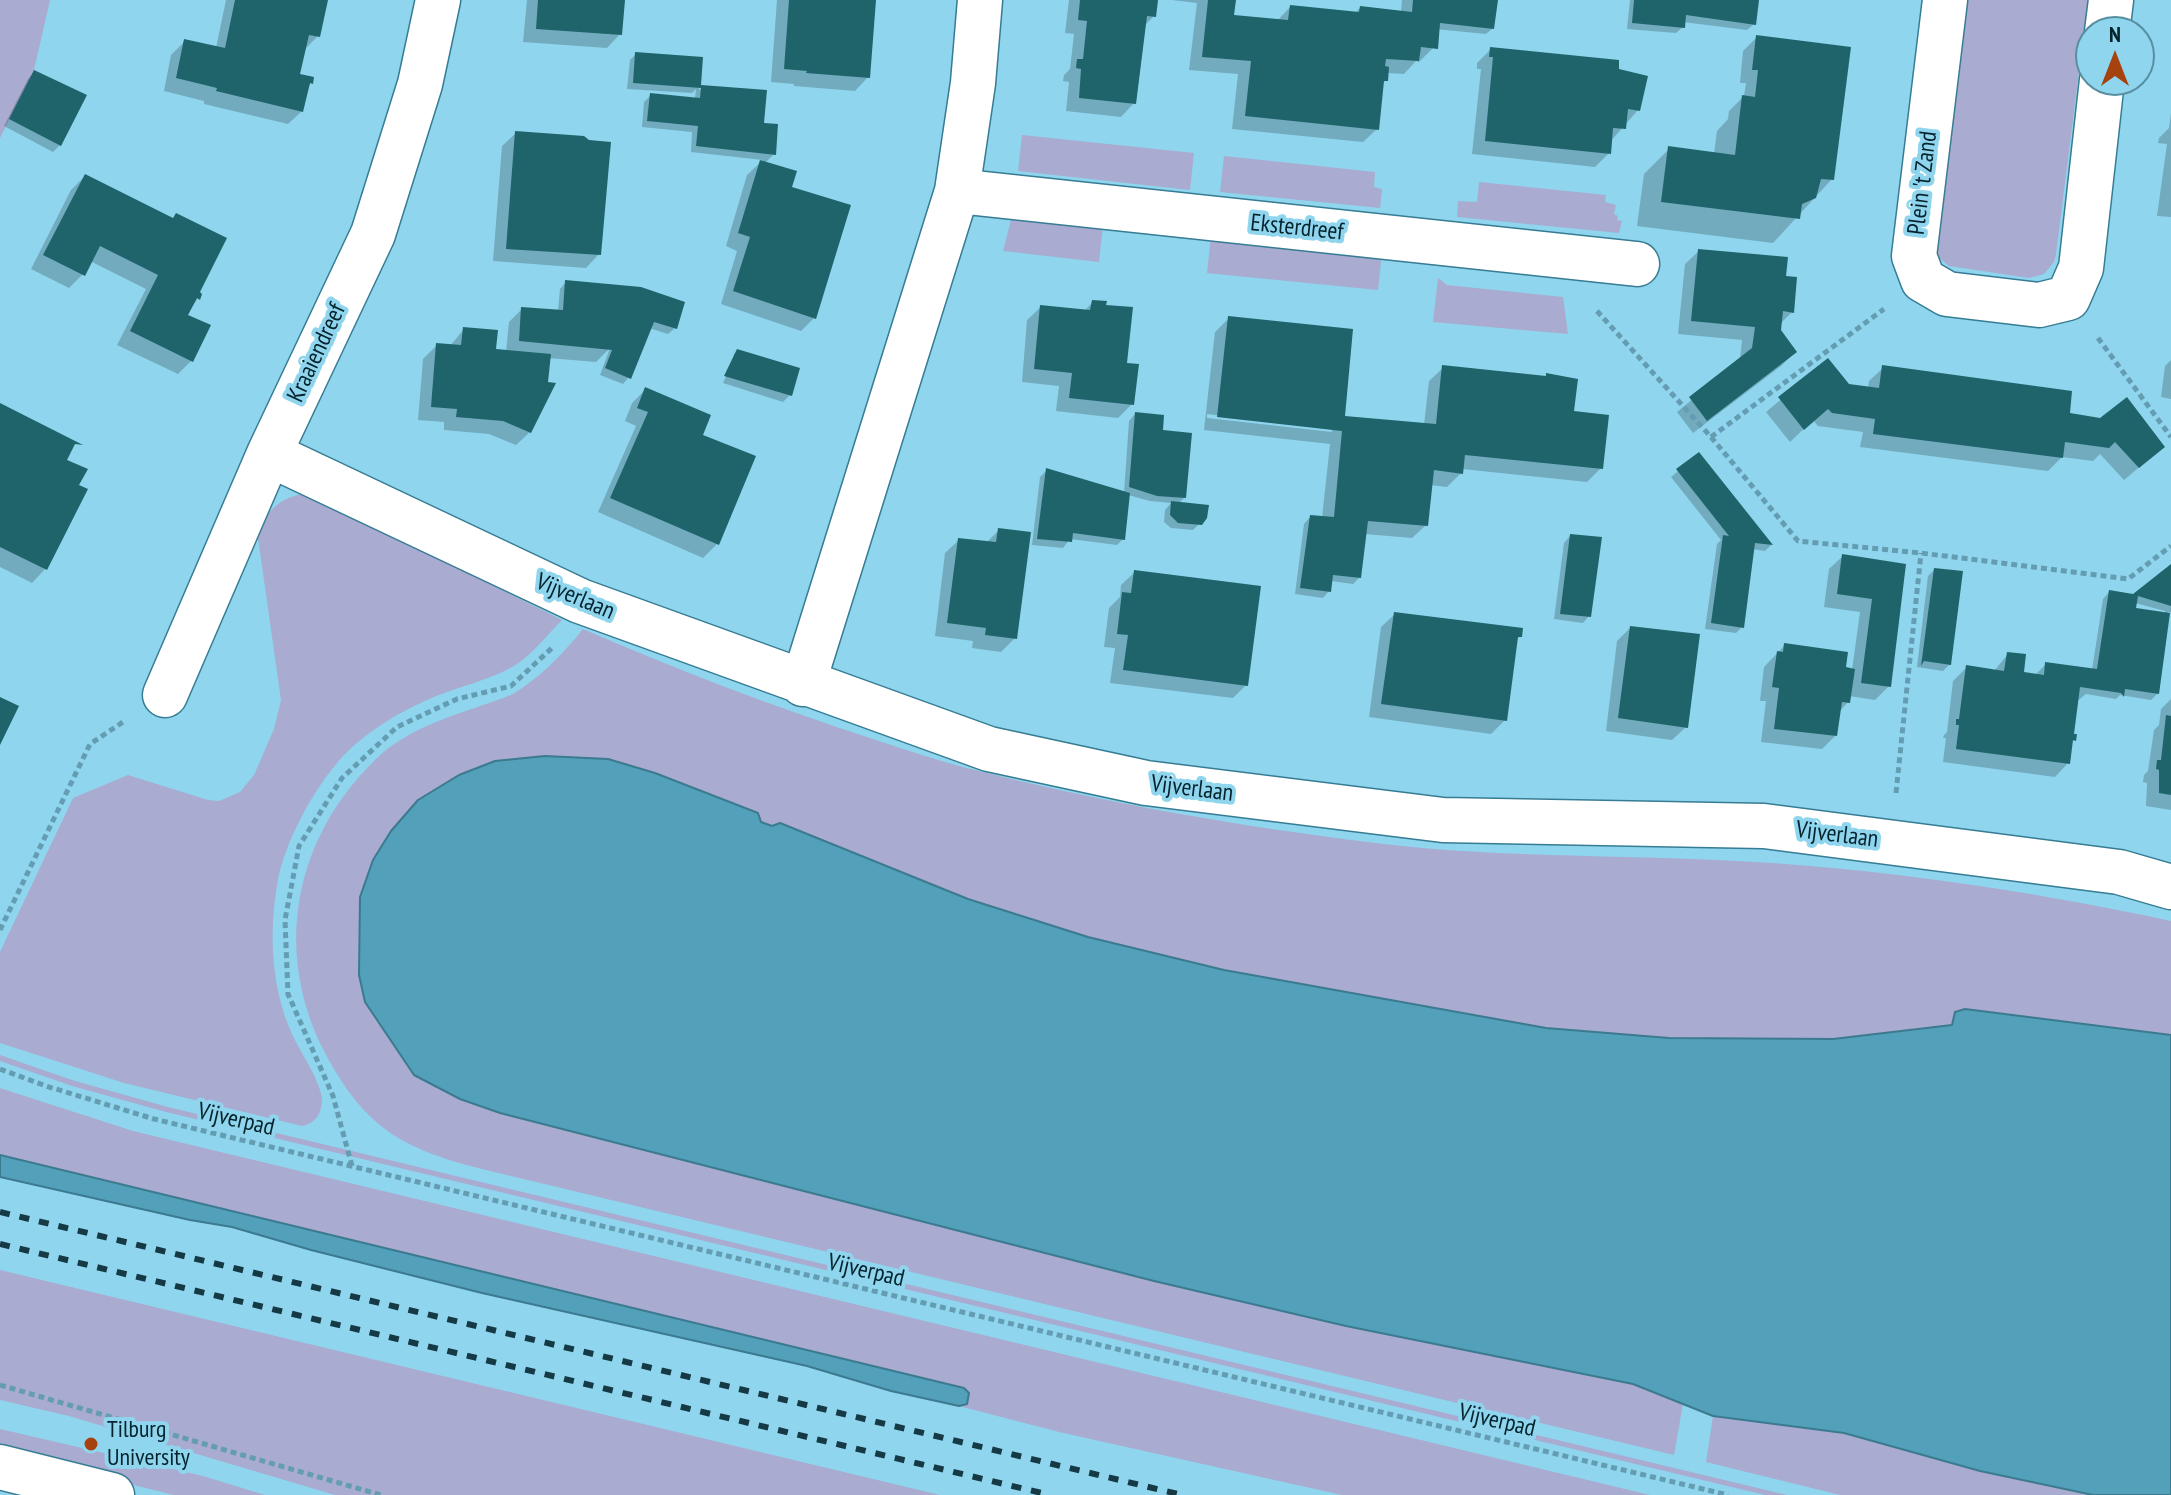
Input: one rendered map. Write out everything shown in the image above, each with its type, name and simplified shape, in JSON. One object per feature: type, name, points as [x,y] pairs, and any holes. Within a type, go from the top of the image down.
[{"type":"street","name":"Kraaiendreef","points":[[165,695],[269,454],[373,234],[420,84],[438,0]]},
{"type":"street","points":[[803,684],[957,191],[973,83],[980,0]]},
{"type":"street","name":"Plein 't Zand","points":[[1923,280],[1914,256],[1945,0]]},
{"type":"street","points":[[1923,280],[1947,294],[2039,305],[2068,298],[2081,268],[2100,96]]},
{"type":"street","name":"Eksterdreef","points":[[957,191],[1637,264]]},
{"type":"street","name":"Vijverlaan","points":[[269,454],[580,601],[989,749],[1146,783],[1443,820],[1764,826],[2119,872],[2171,887]]},
{"type":"street","points":[[0,1467],[112,1495]]},
{"type":"path","points":[[1545,254],[1711,437],[1798,541],[2128,579],[2171,546]]},
{"type":"path","points":[[1711,437],[1923,280]]},
{"type":"path","points":[[2068,298],[2171,437]]},
{"type":"path","points":[[1891,842],[1921,553]]},
{"type":"path","points":[[352,1166],[333,1096],[288,994],[285,920],[299,846],[342,778],[397,727],[457,699],[511,686],[558,643],[580,601]]},
{"type":"path","points":[[0,930],[90,744],[165,695]]},
{"type":"path","name":"Vijverpad","points":[[0,1069],[154,1119],[1728,1495]]},
{"type":"path","points":[[0,1385],[381,1495]]},
{"type":"shaded area","points":[[0,0],[50,0],[34,70],[0,138]]},
{"type":"shaded area","points":[[1964,0],[2088,0],[2086,16],[2075,16],[2076,96],[2054,262],[2044,274],[2029,278],[1949,266],[1934,249]]},
{"type":"shaded area","points":[[1022,135],[1194,153],[1190,190],[1018,171]]},
{"type":"shaded area","points":[[1224,156],[1375,172],[1374,187],[1382,189],[1380,208],[1220,192]]},
{"type":"shaded area","points":[[1479,182],[1606,195],[1605,202],[1616,205],[1614,214],[1618,216],[1617,220],[1622,221],[1619,233],[1457,217],[1458,201],[1477,202]]},
{"type":"shaded area","points":[[1012,216],[1103,225],[1099,262],[1003,251]]},
{"type":"shaded area","points":[[1211,235],[1382,253],[1378,290],[1207,273]]},
{"type":"shaded area","points":[[1438,278],[1447,285],[1563,297],[1568,334],[1433,322]]},
{"type":"shaded area","points":[[308,493],[562,620],[514,666],[429,699],[373,731],[352,747],[332,769],[302,816],[286,851],[277,885],[273,942],[276,979],[285,1016],[321,1092],[321,1109],[317,1117],[302,1126],[124,1083],[0,1043],[0,952],[73,798],[128,775],[219,801],[240,792],[254,775],[274,729],[281,700],[258,538],[275,506]]},
{"type":"shaded area","points":[[583,629],[763,701],[926,756],[1011,779],[1170,812],[1277,830],[1426,848],[1776,863],[1889,874],[2002,889],[2171,921],[2171,1035],[1965,1009],[1952,1025],[1833,1039],[1669,1038],[1546,1028],[1224,970],[1088,937],[968,899],[780,823],[772,826],[761,822],[757,813],[373,860],[360,897],[359,975],[460,1099],[500,1113],[1154,1281],[1633,1384],[1683,1404],[1674,1455],[486,1170],[431,1154],[405,1142],[363,1109],[341,1081],[323,1049],[308,1011],[299,972],[296,934],[300,896],[310,859],[326,824],[348,791],[375,760],[422,728],[511,695],[550,666]]},
{"type":"shaded area","points":[[545,756],[608,759],[655,773],[758,813],[761,822],[772,826],[780,823],[968,899],[1088,937],[1224,970],[1546,1028],[1669,1038],[1833,1039],[1952,1025],[1955,1012],[1965,1009],[2171,1035],[2171,1495],[2093,1495],[1980,1471],[1844,1433],[1713,1416],[1633,1384],[1346,1326],[1154,1281],[500,1113],[460,1099],[414,1075],[365,1002],[359,975],[360,897],[373,860],[391,831],[418,800],[459,775],[495,761]]},
{"type":"shaded area","points":[[0,1055],[75,1081],[168,1107],[1787,1495],[1765,1495],[166,1112],[72,1086],[0,1061]]},
{"type":"shaded area","points":[[0,1088],[133,1131],[1650,1495],[1342,1495],[1059,1432],[959,1406],[966,1404],[969,1393],[963,1388],[0,1155]]},
{"type":"shaded area","points":[[0,1155],[964,1388],[969,1393],[967,1404],[959,1406],[891,1391],[807,1366],[482,1293],[232,1227],[0,1177]]},
{"type":"shaded area","points":[[0,1270],[940,1495],[335,1495],[69,1416],[0,1400]]},
{"type":"shaded area","points":[[1713,1416],[1844,1433],[1980,1471],[2093,1495],[1840,1495],[1706,1462]]},
{"type":"shaded area","points":[[0,1429],[203,1476],[265,1495],[174,1495],[0,1452]]},
{"type":"building","points":[[235,0],[328,0],[320,37],[309,35],[300,74],[314,77],[303,112],[176,78],[184,39],[225,48]]},
{"type":"building","points":[[538,0],[625,0],[622,35],[536,29]]},
{"type":"building","points":[[789,0],[876,0],[870,78],[784,69]]},
{"type":"building","points":[[1080,0],[1158,0],[1156,17],[1147,16],[1136,104],[1079,98],[1081,69],[1076,68],[1077,59],[1083,59],[1087,21],[1078,20]]},
{"type":"building","points":[[1208,0],[1236,0],[1234,15],[1288,20],[1290,5],[1359,12],[1360,6],[1412,12],[1413,0],[1498,0],[1494,29],[1440,23],[1438,49],[1421,47],[1419,61],[1386,59],[1388,81],[1384,81],[1379,130],[1245,116],[1251,61],[1202,57]]},
{"type":"building","points":[[1634,0],[1759,0],[1756,25],[1686,15],[1685,28],[1632,23]]},
{"type":"building","points":[[1756,35],[1851,47],[1834,180],[1821,179],[1816,198],[1802,204],[1800,219],[1661,202],[1668,146],[1735,155],[1742,95],[1755,97],[1758,70],[1752,70]]},
{"type":"building","points":[[1490,47],[1619,60],[1619,69],[1648,76],[1640,111],[1628,109],[1626,129],[1613,128],[1611,154],[1485,141],[1493,57],[1489,57]]},
{"type":"building","points":[[635,52],[703,57],[701,85],[767,90],[764,123],[778,124],[776,155],[696,146],[698,126],[647,121],[650,93],[700,98],[701,88],[633,83]]},
{"type":"building","points":[[34,70],[87,95],[61,146],[9,119]]},
{"type":"building","points":[[515,131],[584,136],[589,140],[611,142],[601,255],[506,249]]},
{"type":"building","points":[[760,160],[797,171],[792,187],[851,205],[816,319],[733,291],[750,237],[738,233]]},
{"type":"building","points":[[85,174],[173,218],[176,213],[227,238],[200,292],[200,300],[197,298],[188,315],[211,325],[193,362],[130,331],[158,275],[100,246],[85,276],[43,255]]},
{"type":"building","points":[[1698,249],[1788,257],[1786,276],[1797,277],[1794,313],[1783,311],[1781,330],[1797,352],[1707,421],[1689,397],[1752,348],[1755,327],[1691,321]]},
{"type":"building","points":[[565,280],[641,287],[685,302],[677,329],[654,322],[631,379],[605,368],[612,350],[519,341],[521,307],[563,310]]},
{"type":"building","points":[[1092,300],[1107,301],[1106,305],[1133,307],[1127,363],[1139,364],[1134,405],[1069,398],[1072,373],[1034,369],[1040,305],[1090,310]]},
{"type":"building","points":[[1228,316],[1353,329],[1345,416],[1436,424],[1442,365],[1546,376],[1546,373],[1578,379],[1574,411],[1609,415],[1603,469],[1465,455],[1463,474],[1434,470],[1428,526],[1368,521],[1361,578],[1333,575],[1331,592],[1300,588],[1310,515],[1334,517],[1342,431],[1217,417]]},
{"type":"building","points":[[463,327],[498,330],[496,349],[551,354],[548,382],[556,383],[531,433],[503,421],[456,417],[457,409],[431,407],[436,343],[461,345]]},
{"type":"building","points":[[737,349],[800,368],[792,396],[724,376]]},
{"type":"building","points":[[1828,358],[1849,384],[1879,388],[1882,365],[2072,391],[2070,413],[2100,418],[2127,397],[2165,447],[2139,468],[2115,442],[2109,448],[2065,442],[2063,458],[1873,434],[1875,419],[1832,413],[1828,409],[1804,430],[1778,397]]},
{"type":"building","points":[[645,387],[711,415],[703,435],[756,456],[719,545],[610,498],[648,412],[637,408]]},
{"type":"building","points":[[0,403],[83,445],[75,444],[67,460],[88,469],[79,485],[88,489],[47,570],[0,547]]},
{"type":"building","points":[[1135,412],[1164,415],[1163,430],[1192,433],[1186,498],[1157,496],[1129,487]]},
{"type":"building","points":[[1699,452],[1773,545],[1755,543],[1744,628],[1711,623],[1723,535],[1729,536],[1676,469]]},
{"type":"building","points":[[1046,468],[1130,493],[1125,540],[1073,533],[1072,542],[1037,539]]},
{"type":"building","points":[[1171,501],[1209,505],[1207,518],[1202,525],[1178,523],[1170,515]]},
{"type":"building","points":[[998,528],[1031,532],[1017,639],[985,635],[986,628],[947,623],[958,538],[996,542]]},
{"type":"building","points":[[1570,534],[1602,537],[1591,617],[1560,614]]},
{"type":"building","points":[[1842,554],[1906,564],[1891,687],[1861,683],[1872,599],[1837,594]]},
{"type":"building","points":[[2171,564],[2171,606],[2138,596],[2136,608],[2170,613],[2159,694],[2125,689],[2124,697],[2121,693],[2080,687],[2074,734],[2077,734],[2076,741],[2073,740],[2070,764],[1956,749],[1959,725],[1956,725],[1956,719],[1959,719],[1966,665],[2004,671],[2007,652],[2026,654],[2024,672],[2044,675],[2045,662],[2097,669],[2109,590],[2133,594]]},
{"type":"building","points":[[1934,568],[1963,571],[1951,665],[1924,661],[1921,666]]},
{"type":"building","points":[[1134,570],[1261,586],[1248,686],[1123,670],[1128,635],[1117,634],[1122,592],[1131,593]]},
{"type":"building","points":[[1394,612],[1523,628],[1522,637],[1518,637],[1507,721],[1381,704]]},
{"type":"building","points":[[1630,626],[1700,634],[1688,728],[1618,718]]},
{"type":"building","points":[[1784,643],[1848,652],[1846,667],[1855,669],[1850,703],[1842,702],[1837,736],[1774,729],[1779,688],[1772,687],[1777,651],[1783,652]]},
{"type":"building","points":[[0,697],[19,706],[0,745]]},
{"type":"building","points":[[2166,715],[2171,716],[2171,795],[2159,793],[2159,770],[2156,769],[2157,760],[2161,760]]},
{"type":"railway","points":[[0,1212],[1182,1495]]},
{"type":"railway","points":[[0,1244],[1050,1495]]},
{"type":"place","name":"Tilburg University","points":[[91,1444]]}]
